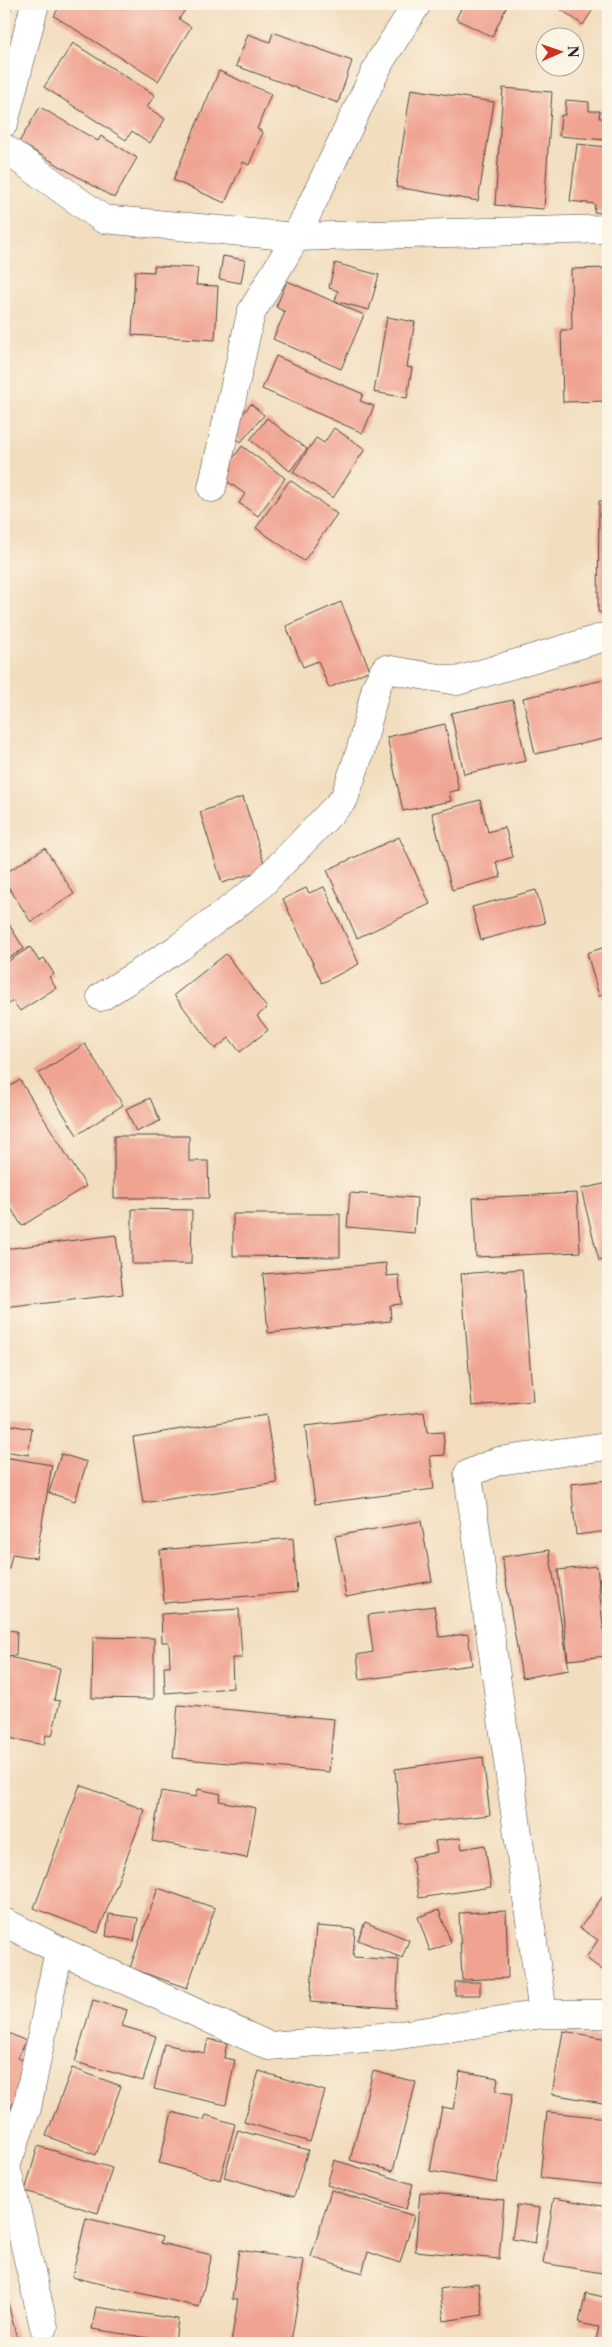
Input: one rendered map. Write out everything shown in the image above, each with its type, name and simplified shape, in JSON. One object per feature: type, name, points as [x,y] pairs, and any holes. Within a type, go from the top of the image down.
[{"type":"street","points":[[4,123],[35,4]]},
{"type":"street","points":[[212,488],[251,313],[296,236],[381,60],[417,4]]},
{"type":"street","points":[[4,148],[103,219],[296,236],[608,229]]},
{"type":"street","points":[[101,997],[180,947],[259,887],[344,799],[360,749],[376,687],[385,669],[457,681],[608,636]]},
{"type":"street","points":[[543,2014],[468,1474],[498,1460],[608,1446]]},
{"type":"street","points":[[4,1922],[58,1950],[269,2046],[394,2036],[543,2014],[608,2014]]},
{"type":"street","points":[[44,2326],[6,2166],[27,2108],[58,1950]]},
{"type":"building","points":[[4,4],[12,4],[4,32]]},
{"type":"building","points":[[61,4],[154,4],[158,7],[160,4],[174,4],[185,10],[179,19],[191,27],[158,81],[54,16]]},
{"type":"building","points":[[463,4],[508,4],[492,37],[456,19]]},
{"type":"building","points":[[553,4],[582,4],[592,11],[583,25]]},
{"type":"building","points":[[273,32],[352,61],[338,103],[236,66],[248,34],[270,42]]},
{"type":"building","points":[[73,43],[155,95],[147,107],[165,119],[150,143],[132,131],[126,140],[44,87]]},
{"type":"building","points":[[219,71],[271,94],[257,129],[263,132],[249,165],[243,162],[225,203],[173,180]]},
{"type":"building","points":[[503,88],[552,92],[544,209],[495,205]]},
{"type":"building","points":[[411,89],[494,102],[478,201],[396,187]]},
{"type":"building","points":[[566,100],[589,102],[589,111],[600,111],[599,118],[607,118],[606,140],[559,136],[561,115],[565,115]]},
{"type":"building","points":[[40,107],[98,141],[101,136],[137,158],[114,198],[19,142]]},
{"type":"building","points":[[577,144],[608,147],[608,213],[594,212],[595,204],[570,201]]},
{"type":"building","points":[[223,256],[245,260],[241,283],[219,279]]},
{"type":"building","points":[[335,263],[379,275],[369,310],[335,301],[338,291],[329,288]]},
{"type":"building","points":[[154,266],[198,268],[196,285],[218,286],[215,340],[132,335],[135,271],[154,272]]},
{"type":"building","points":[[608,268],[608,401],[563,402],[561,330],[572,330],[571,269]]},
{"type":"building","points":[[287,281],[364,315],[341,369],[273,339],[285,312],[276,307]]},
{"type":"building","points":[[387,317],[415,322],[407,367],[412,368],[407,398],[374,392]]},
{"type":"building","points":[[276,356],[363,394],[360,401],[374,406],[363,433],[262,389]]},
{"type":"building","points":[[251,404],[264,415],[241,442],[228,431]]},
{"type":"building","points":[[267,418],[307,449],[290,471],[250,440]]},
{"type":"building","points":[[334,428],[365,449],[333,498],[293,472],[316,438],[324,443]]},
{"type":"building","points":[[242,446],[285,478],[258,516],[239,503],[245,494],[220,476]]},
{"type":"building","points":[[290,480],[337,514],[304,561],[256,528]]},
{"type":"building","points":[[599,501],[608,501],[608,613],[598,612]]},
{"type":"building","points":[[341,602],[370,670],[329,688],[318,661],[303,667],[286,626]]},
{"type":"building","points":[[608,679],[608,738],[535,754],[523,698]]},
{"type":"building","points":[[513,700],[526,761],[464,774],[451,713]]},
{"type":"building","points":[[445,724],[459,790],[449,792],[451,801],[403,811],[387,737]]},
{"type":"building","points":[[243,797],[266,869],[222,883],[200,812]]},
{"type":"building","points":[[480,800],[488,832],[505,827],[513,857],[496,862],[501,877],[452,890],[432,813]]},
{"type":"building","points":[[399,837],[430,904],[357,938],[327,870]]},
{"type":"building","points":[[45,848],[74,894],[31,922],[4,880],[4,874]]},
{"type":"building","points":[[608,879],[608,908],[607,908],[603,880]]},
{"type":"building","points":[[324,887],[359,964],[322,983],[283,899],[306,888],[309,893]]},
{"type":"building","points":[[536,890],[545,923],[481,940],[472,907]]},
{"type":"building","points":[[4,916],[24,949],[4,961]]},
{"type":"building","points":[[608,946],[608,993],[599,996],[587,953]]},
{"type":"building","points":[[30,947],[39,961],[44,958],[54,974],[49,977],[56,988],[20,1011],[13,1001],[4,1007],[4,964]]},
{"type":"building","points":[[226,954],[267,1008],[257,1016],[268,1030],[240,1052],[229,1038],[215,1049],[174,995]]},
{"type":"building","points":[[85,1044],[123,1105],[77,1135],[38,1074]]},
{"type":"building","points":[[20,1080],[86,1186],[22,1226],[4,1197],[4,1090]]},
{"type":"building","points":[[150,1098],[160,1121],[136,1132],[126,1109]]},
{"type":"building","points":[[114,1136],[189,1136],[189,1161],[208,1161],[209,1198],[114,1198]]},
{"type":"building","points":[[608,1183],[608,1259],[599,1261],[581,1189]]},
{"type":"building","points":[[350,1193],[417,1198],[414,1233],[347,1227]]},
{"type":"building","points":[[577,1193],[580,1252],[476,1257],[473,1198]]},
{"type":"building","points":[[132,1209],[192,1210],[191,1264],[132,1264]]},
{"type":"building","points":[[233,1214],[340,1214],[340,1257],[233,1256]]},
{"type":"building","points":[[116,1235],[123,1294],[4,1308],[4,1249]]},
{"type":"building","points":[[386,1263],[387,1276],[399,1275],[401,1304],[390,1305],[391,1321],[268,1333],[263,1274]]},
{"type":"building","points":[[522,1269],[533,1401],[472,1406],[461,1274]]},
{"type":"building","points":[[424,1412],[427,1433],[443,1432],[445,1455],[430,1456],[434,1489],[315,1504],[305,1426]]},
{"type":"building","points":[[266,1415],[277,1483],[143,1503],[133,1437]]},
{"type":"building","points":[[4,1424],[32,1429],[28,1455],[4,1451]]},
{"type":"building","points":[[61,1454],[87,1462],[75,1501],[49,1493]]},
{"type":"building","points":[[4,1457],[52,1465],[36,1558],[12,1554],[9,1569],[4,1568]]},
{"type":"building","points":[[608,1480],[608,1531],[576,1535],[571,1484]]},
{"type":"building","points":[[421,1521],[432,1581],[346,1597],[335,1536]]},
{"type":"building","points":[[293,1538],[297,1592],[164,1603],[160,1550]]},
{"type":"building","points":[[549,1550],[569,1670],[522,1678],[502,1557]]},
{"type":"building","points":[[597,1566],[606,1656],[568,1660],[558,1570]]},
{"type":"building","points":[[608,1576],[608,1617],[607,1618],[599,1578]]},
{"type":"building","points":[[434,1606],[439,1637],[468,1634],[472,1665],[360,1680],[357,1655],[373,1652],[368,1615]]},
{"type":"building","points":[[239,1609],[242,1658],[232,1658],[233,1688],[165,1693],[164,1666],[170,1666],[169,1642],[162,1642],[161,1614]]},
{"type":"building","points":[[4,1630],[17,1631],[16,1656],[4,1655]]},
{"type":"building","points":[[93,1637],[154,1638],[154,1699],[92,1698]]},
{"type":"building","points":[[4,1656],[60,1668],[54,1700],[60,1701],[52,1736],[46,1735],[44,1745],[4,1737]]},
{"type":"building","points":[[178,1705],[334,1719],[329,1772],[173,1758]]},
{"type":"building","points":[[483,1757],[490,1815],[400,1825],[395,1769]]},
{"type":"building","points":[[80,1785],[145,1810],[98,1933],[34,1908]]},
{"type":"building","points":[[198,1789],[221,1794],[219,1801],[256,1808],[247,1858],[152,1841],[161,1791],[196,1797]]},
{"type":"building","points":[[460,1838],[462,1849],[485,1845],[491,1887],[419,1898],[412,1857],[437,1852],[435,1841]]},
{"type":"building","points":[[158,1888],[215,1908],[187,1988],[130,1968]]},
{"type":"building","points":[[608,1889],[608,1974],[586,1958],[598,1940],[580,1928]]},
{"type":"building","points":[[439,1910],[451,1943],[430,1951],[418,1917]]},
{"type":"building","points":[[506,1911],[508,1978],[462,1980],[459,1913]]},
{"type":"building","points":[[109,1914],[138,1918],[134,1941],[106,1936]]},
{"type":"building","points":[[365,1922],[409,1940],[402,1958],[358,1940]]},
{"type":"building","points":[[316,1926],[355,1929],[353,1957],[399,1960],[396,2008],[310,2002]]},
{"type":"building","points":[[455,1982],[480,1982],[480,1995],[455,1995]]},
{"type":"building","points":[[93,2000],[127,2010],[122,2026],[156,2036],[143,2081],[75,2062]]},
{"type":"building","points":[[4,2031],[26,2041],[18,2058],[31,2064],[7,2116],[4,2115]]},
{"type":"building","points":[[563,2031],[608,2039],[608,2104],[552,2094]]},
{"type":"building","points":[[208,2039],[227,2043],[224,2058],[235,2060],[226,2105],[154,2089],[164,2044],[205,2053]]},
{"type":"building","points":[[72,2068],[121,2086],[96,2155],[46,2136]]},
{"type":"building","points":[[259,2071],[325,2091],[310,2142],[244,2122]]},
{"type":"building","points":[[373,2071],[416,2082],[393,2171],[350,2160]]},
{"type":"building","points":[[460,2071],[498,2078],[496,2091],[512,2094],[497,2183],[430,2171],[442,2107],[453,2109]]},
{"type":"building","points":[[172,2112],[204,2120],[206,2115],[235,2124],[220,2180],[159,2163]]},
{"type":"building","points":[[547,2112],[608,2118],[608,2185],[540,2178]]},
{"type":"building","points":[[238,2130],[308,2150],[294,2197],[224,2177]]},
{"type":"building","points":[[38,2146],[112,2168],[98,2213],[25,2191]]},
{"type":"building","points":[[334,2160],[413,2184],[406,2209],[327,2185]]},
{"type":"building","points":[[331,2190],[414,2216],[400,2263],[368,2252],[362,2273],[311,2257]]},
{"type":"building","points":[[420,2192],[504,2200],[499,2259],[415,2251]]},
{"type":"building","points":[[554,2198],[608,2207],[608,2274],[543,2263]]},
{"type":"building","points":[[517,2205],[540,2208],[535,2243],[512,2239]]},
{"type":"building","points":[[86,2218],[162,2237],[160,2243],[212,2255],[199,2307],[72,2277]]},
{"type":"building","points":[[239,2250],[304,2260],[291,2343],[231,2343],[238,2299],[232,2299]]},
{"type":"building","points":[[478,2283],[483,2315],[444,2321],[440,2289]]},
{"type":"building","points":[[4,2287],[18,2343],[4,2343]]},
{"type":"building","points":[[586,2293],[608,2298],[608,2343],[595,2343],[599,2327],[579,2323]]},
{"type":"building","points":[[96,2307],[178,2319],[175,2342],[92,2329]]}]
